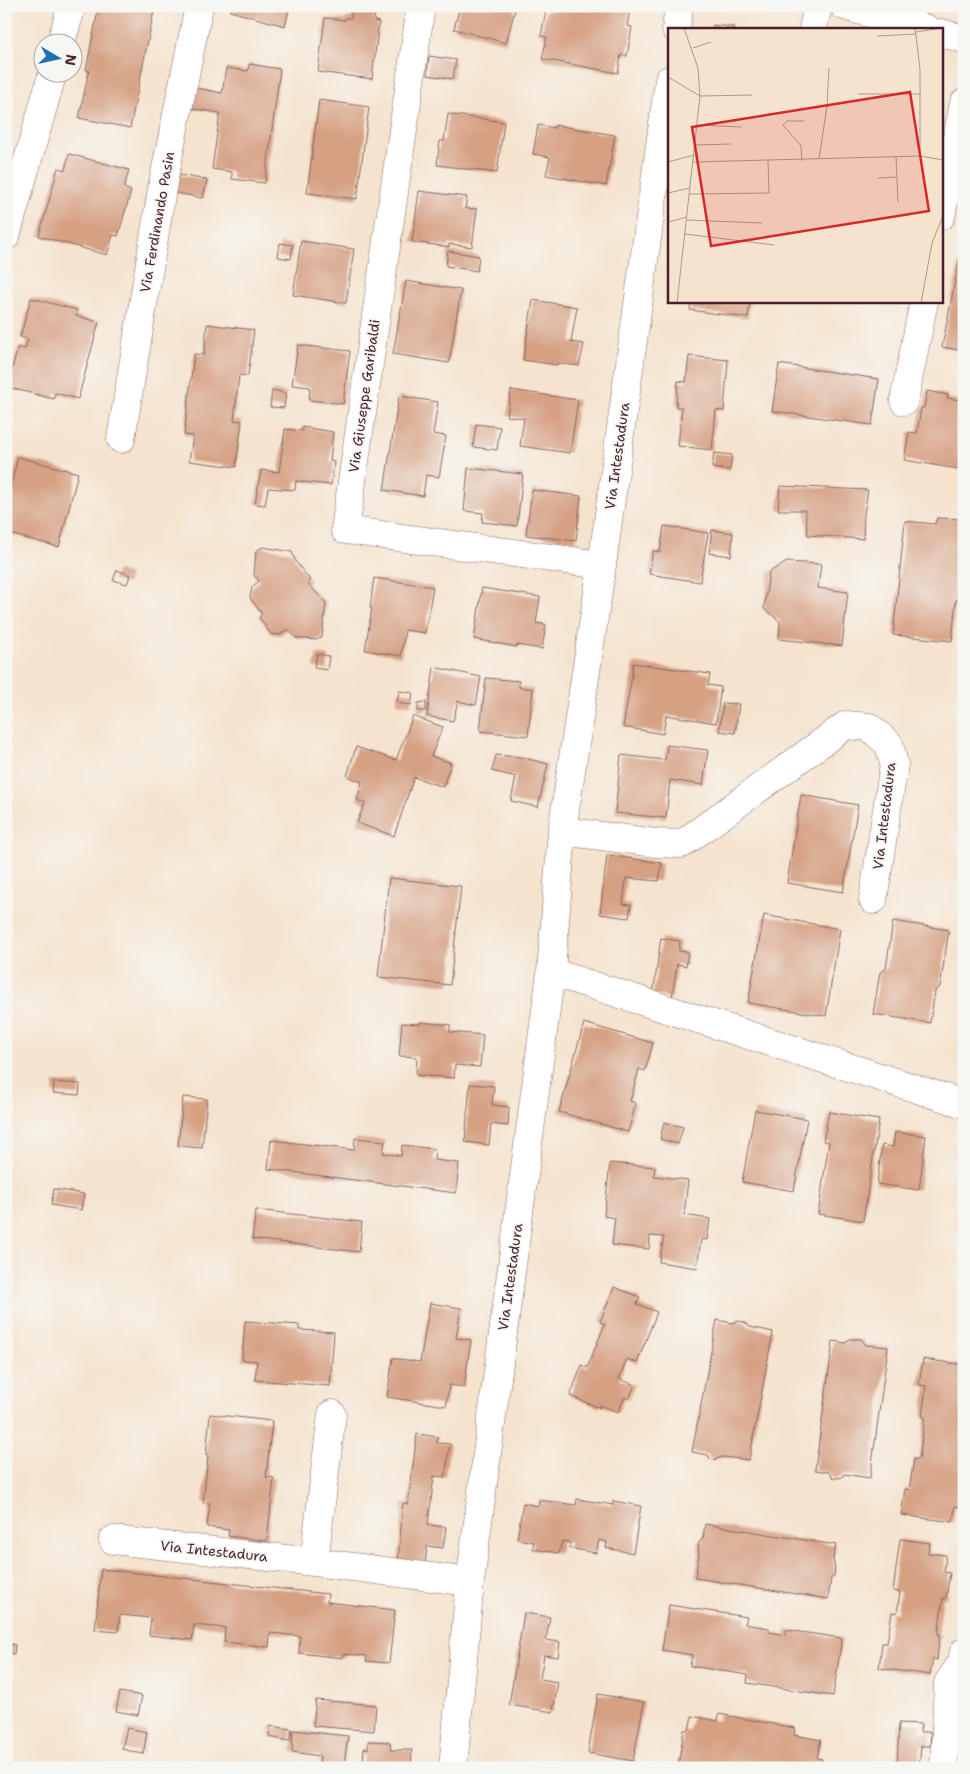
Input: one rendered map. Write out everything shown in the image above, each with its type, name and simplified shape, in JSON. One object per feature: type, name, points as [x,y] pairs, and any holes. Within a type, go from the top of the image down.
[{"type":"street","points":[[64,32],[72,6]]},
{"type":"street","name":"Via Ferdinando Pasin","points":[[121,439],[163,183],[199,6]]},
{"type":"street","name":"Via Giuseppe Garibaldi","points":[[421,6],[345,530],[602,565]]},
{"type":"street","points":[[676,28],[679,6]]},
{"type":"street","points":[[813,28],[818,6]]},
{"type":"street","points":[[844,6],[923,28]]},
{"type":"street","points":[[942,32],[964,39]]},
{"type":"street","points":[[6,236],[50,82]]},
{"type":"street","name":"Via Intestadura","points":[[453,1768],[470,1582],[551,972],[562,832],[602,565],[668,87]]},
{"type":"street","points":[[942,211],[964,103]]},
{"type":"street","points":[[904,402],[924,302]]},
{"type":"street","name":"Via Intestadura","points":[[562,832],[656,843],[682,844],[846,725],[868,728],[889,744],[894,764],[873,900]]},
{"type":"street","points":[[551,972],[964,1104]]},
{"type":"street","points":[[314,1562],[332,1414]]},
{"type":"street","name":"Via Intestadura","points":[[113,1540],[314,1562],[470,1582]]},
{"type":"street","points":[[944,1768],[948,1683],[962,1664],[964,1652]]},
{"type":"building","points":[[6,6],[14,6],[7,29],[6,29]]},
{"type":"building","points":[[99,6],[155,6],[130,128],[79,118],[89,70],[86,70]]},
{"type":"building","points":[[231,6],[290,6],[285,26],[230,11]]},
{"type":"building","points":[[352,6],[376,6],[374,21],[379,22],[372,79],[318,72],[325,18],[345,20],[346,18],[351,18]]},
{"type":"building","points":[[460,6],[516,6],[506,43],[454,29]]},
{"type":"building","points":[[553,6],[622,6],[630,8],[627,26],[632,27],[627,56],[621,55],[618,73],[542,59],[547,37],[541,36],[546,10],[552,11]]},
{"type":"building","points":[[713,25],[734,27],[734,28],[712,28]]},
{"type":"building","points":[[429,56],[456,60],[453,79],[427,75]]},
{"type":"building","points":[[249,64],[280,69],[265,183],[232,179],[232,172],[212,169],[220,113],[189,108],[192,87],[222,93],[226,68],[248,71]]},
{"type":"building","points":[[319,100],[369,107],[357,199],[307,193]]},
{"type":"building","points":[[448,114],[504,122],[497,173],[437,165],[440,141],[444,141]]},
{"type":"building","points":[[538,125],[555,128],[555,125],[615,135],[606,186],[546,175],[550,157],[533,154]]},
{"type":"building","points":[[69,154],[129,170],[124,188],[131,191],[118,236],[113,235],[107,255],[39,236],[58,168],[65,170]]},
{"type":"building","points":[[174,174],[207,180],[203,198],[171,192]]},
{"type":"building","points":[[419,191],[467,197],[465,208],[477,209],[472,247],[449,244],[449,247],[412,242]]},
{"type":"building","points":[[301,241],[354,249],[346,303],[293,295]]},
{"type":"building","points":[[964,241],[964,351],[942,347]]},
{"type":"building","points":[[280,243],[293,245],[291,259],[278,257]]},
{"type":"building","points":[[448,251],[479,256],[477,271],[446,266]]},
{"type":"building","points":[[406,281],[461,290],[449,363],[393,354]]},
{"type":"building","points":[[31,298],[77,310],[76,316],[99,322],[78,399],[55,393],[54,399],[7,387],[18,347],[25,349],[28,339],[20,337]]},
{"type":"building","points":[[533,300],[577,307],[571,342],[584,344],[579,366],[523,360]]},
{"type":"building","points":[[691,302],[750,302],[748,318],[690,310]]},
{"type":"building","points":[[207,324],[254,330],[248,376],[239,375],[234,420],[242,421],[236,467],[189,461],[193,436],[184,435],[194,354],[204,355]]},
{"type":"building","points":[[298,345],[350,351],[343,404],[309,400],[310,387],[292,385]]},
{"type":"building","points":[[689,356],[728,360],[724,411],[716,410],[712,450],[678,446],[682,407],[676,407],[678,381],[686,382]]},
{"type":"building","points":[[779,364],[879,379],[872,425],[772,411]]},
{"type":"building","points":[[272,390],[286,393],[284,408],[270,407]]},
{"type":"building","points":[[511,390],[578,400],[570,453],[520,446],[524,418],[507,416]]},
{"type":"building","points":[[927,391],[948,395],[947,398],[959,400],[959,397],[964,398],[964,470],[904,460],[909,432],[917,433],[921,408],[924,408]]},
{"type":"building","points":[[399,396],[438,402],[433,434],[446,436],[439,477],[426,475],[423,496],[384,490]]},
{"type":"building","points":[[476,424],[500,427],[497,450],[473,447]]},
{"type":"building","points":[[302,427],[333,432],[330,461],[334,462],[331,485],[296,481],[295,490],[268,488],[265,505],[255,504],[261,470],[279,472],[285,429],[302,431]]},
{"type":"building","points":[[714,453],[732,455],[730,470],[712,468]]},
{"type":"building","points":[[18,457],[78,473],[59,547],[6,533],[6,504]]},
{"type":"building","points":[[468,468],[523,474],[517,526],[482,522],[483,513],[464,511]]},
{"type":"building","points":[[780,486],[868,490],[864,514],[863,539],[808,535],[805,510],[778,510]]},
{"type":"building","points":[[532,490],[581,496],[576,541],[526,535]]},
{"type":"building","points":[[937,518],[964,519],[964,548],[961,548],[959,570],[964,571],[964,601],[956,600],[952,641],[893,635],[905,521],[935,524]]},
{"type":"building","points":[[664,526],[708,533],[700,582],[649,574],[653,551],[660,552]]},
{"type":"building","points":[[712,530],[733,533],[731,556],[709,553]]},
{"type":"building","points":[[263,547],[292,552],[296,562],[310,580],[307,583],[326,603],[322,637],[316,640],[296,638],[288,629],[280,635],[271,634],[259,617],[262,614],[250,598],[252,587],[259,581],[254,575],[256,551]]},
{"type":"building","points":[[787,562],[821,564],[818,588],[848,592],[842,646],[779,639],[780,621],[764,609],[769,572]]},
{"type":"building","points":[[117,570],[130,575],[127,584],[113,580]]},
{"type":"building","points":[[374,578],[433,587],[425,633],[405,630],[401,656],[365,650],[372,608],[370,608]]},
{"type":"building","points":[[482,588],[540,597],[536,623],[546,625],[542,649],[517,645],[517,647],[474,639]]},
{"type":"building","points":[[317,654],[329,656],[327,670],[314,668]]},
{"type":"building","points":[[633,663],[710,674],[708,685],[721,687],[716,723],[666,715],[663,734],[623,727]]},
{"type":"building","points":[[434,667],[481,677],[476,705],[458,701],[453,721],[427,716]]},
{"type":"building","points":[[486,678],[519,681],[519,687],[533,689],[528,736],[480,731]]},
{"type":"building","points":[[399,691],[413,693],[411,705],[397,703]]},
{"type":"building","points":[[426,702],[426,711],[418,711],[418,703]]},
{"type":"building","points":[[723,703],[739,704],[735,733],[719,731]]},
{"type":"building","points":[[413,716],[443,727],[431,756],[451,763],[443,787],[414,777],[394,836],[357,823],[365,803],[357,800],[362,782],[347,776],[356,747],[396,760]]},
{"type":"building","points":[[667,745],[708,750],[703,785],[670,780],[666,818],[615,813],[621,755],[665,760]]},
{"type":"building","points":[[496,755],[521,757],[548,764],[538,807],[511,801],[516,777],[492,771]]},
{"type":"building","points":[[801,795],[858,805],[843,892],[787,883]]},
{"type":"building","points":[[607,855],[662,863],[659,881],[626,878],[623,904],[631,905],[629,918],[600,914]]},
{"type":"building","points":[[389,878],[461,886],[450,985],[378,977]]},
{"type":"building","points":[[764,915],[840,929],[826,1016],[748,1003]]},
{"type":"building","points":[[893,921],[949,930],[940,987],[935,991],[930,1023],[873,1014],[880,972],[886,969]]},
{"type":"building","points":[[661,938],[680,941],[679,951],[688,952],[686,966],[677,964],[672,998],[653,995]]},
{"type":"building","points":[[420,1022],[450,1025],[450,1032],[483,1035],[480,1067],[455,1065],[454,1078],[416,1075],[417,1057],[399,1056],[402,1023],[420,1024]]},
{"type":"building","points":[[584,1023],[653,1043],[645,1071],[639,1069],[630,1101],[636,1103],[628,1132],[559,1112]]},
{"type":"building","points":[[54,1082],[80,1084],[79,1095],[53,1093]]},
{"type":"building","points":[[470,1084],[494,1086],[492,1105],[509,1107],[508,1126],[491,1124],[489,1145],[465,1142]]},
{"type":"building","points":[[183,1097],[207,1099],[202,1148],[178,1146]]},
{"type":"building","points":[[755,1110],[807,1119],[794,1191],[742,1182]]},
{"type":"building","points":[[829,1112],[879,1120],[863,1221],[818,1214],[829,1142],[823,1141]]},
{"type":"building","points":[[664,1122],[683,1127],[678,1144],[660,1139]]},
{"type":"building","points":[[895,1132],[926,1136],[919,1190],[877,1184],[882,1145],[893,1147]]},
{"type":"building","points":[[355,1138],[385,1141],[383,1153],[401,1156],[402,1145],[435,1149],[434,1160],[459,1163],[456,1193],[268,1169],[271,1140],[354,1150]]},
{"type":"building","points":[[610,1163],[655,1167],[654,1176],[688,1180],[684,1215],[710,1219],[707,1240],[701,1239],[697,1268],[659,1262],[664,1237],[650,1236],[649,1249],[612,1245],[615,1218],[604,1216]]},
{"type":"building","points":[[54,1189],[84,1194],[81,1210],[51,1205]]},
{"type":"building","points":[[256,1210],[362,1222],[359,1252],[252,1239]]},
{"type":"building","points":[[614,1287],[640,1297],[637,1304],[657,1312],[637,1363],[627,1359],[619,1379],[635,1385],[629,1399],[625,1397],[618,1412],[600,1405],[600,1408],[570,1396],[582,1365],[587,1368],[605,1324],[600,1322]]},
{"type":"building","points":[[430,1303],[461,1308],[456,1338],[471,1340],[464,1387],[449,1385],[446,1406],[387,1397],[393,1358],[420,1362]]},
{"type":"building","points":[[717,1320],[732,1323],[737,1321],[744,1322],[750,1327],[773,1332],[749,1460],[722,1457],[714,1460],[710,1459],[708,1455],[692,1452]]},
{"type":"building","points":[[245,1321],[299,1325],[299,1330],[334,1332],[330,1386],[255,1380],[257,1361],[242,1360]]},
{"type":"building","points":[[850,1339],[861,1339],[866,1345],[888,1347],[870,1478],[844,1474],[842,1477],[833,1478],[829,1472],[815,1470],[833,1341],[845,1343]]},
{"type":"building","points":[[923,1359],[964,1365],[964,1455],[960,1482],[963,1482],[959,1507],[955,1506],[953,1522],[901,1515],[905,1489],[909,1490],[914,1459],[919,1459],[925,1417],[922,1417],[926,1386],[919,1385]]},
{"type":"building","points":[[210,1414],[272,1421],[266,1477],[274,1478],[267,1541],[228,1536],[229,1530],[207,1527],[210,1503],[203,1503]]},
{"type":"building","points":[[417,1434],[438,1437],[437,1443],[450,1444],[445,1477],[434,1476],[428,1525],[446,1527],[443,1548],[427,1546],[425,1565],[398,1562],[403,1503],[408,1504]]},
{"type":"building","points":[[577,1499],[613,1505],[613,1501],[641,1506],[633,1553],[606,1548],[607,1542],[599,1540],[596,1553],[569,1548],[570,1542],[562,1541],[559,1553],[533,1549],[534,1542],[517,1539],[523,1503],[538,1506],[539,1500],[576,1505]]},
{"type":"building","points":[[705,1524],[836,1545],[833,1559],[834,1576],[831,1578],[828,1599],[695,1578],[699,1554],[698,1544],[703,1538]]},
{"type":"building","points":[[900,1539],[930,1543],[928,1553],[946,1555],[944,1572],[950,1573],[946,1598],[943,1598],[938,1634],[940,1634],[937,1660],[933,1659],[930,1675],[879,1668],[882,1643],[887,1643],[892,1612],[897,1613],[900,1592],[893,1591]]},
{"type":"building","points":[[101,1569],[328,1594],[327,1602],[395,1610],[389,1663],[366,1661],[367,1656],[344,1654],[343,1658],[299,1653],[300,1636],[270,1633],[269,1647],[224,1642],[225,1628],[194,1625],[192,1640],[149,1635],[151,1618],[120,1615],[118,1632],[95,1630]]},
{"type":"building","points":[[669,1605],[747,1617],[745,1624],[769,1628],[769,1632],[785,1635],[786,1630],[842,1638],[833,1696],[747,1683],[748,1675],[690,1666],[692,1655],[662,1650]]},
{"type":"building","points":[[524,1613],[550,1617],[546,1640],[560,1642],[558,1657],[544,1655],[540,1679],[558,1682],[553,1712],[509,1705]]},
{"type":"building","points":[[6,1643],[15,1645],[14,1654],[6,1653]]},
{"type":"building","points":[[120,1692],[142,1696],[138,1715],[116,1711]]},
{"type":"building","points":[[598,1694],[644,1702],[633,1761],[588,1753]]},
{"type":"building","points":[[316,1700],[376,1705],[374,1731],[313,1726]]},
{"type":"building","points":[[719,1714],[795,1728],[794,1735],[821,1740],[817,1758],[822,1759],[820,1768],[691,1768],[678,1765],[684,1730],[689,1730],[692,1716],[718,1721]]},
{"type":"building","points":[[899,1723],[921,1724],[920,1732],[931,1732],[930,1746],[921,1746],[919,1768],[897,1768]]},
{"type":"building","points":[[270,1726],[292,1729],[290,1741],[269,1737]]},
{"type":"building","points":[[127,1728],[147,1732],[143,1754],[122,1749]]},
{"type":"building","points":[[293,1730],[348,1736],[344,1764],[363,1765],[364,1748],[368,1749],[368,1741],[390,1742],[391,1750],[412,1750],[411,1768],[319,1768],[320,1756],[292,1752]]}]
